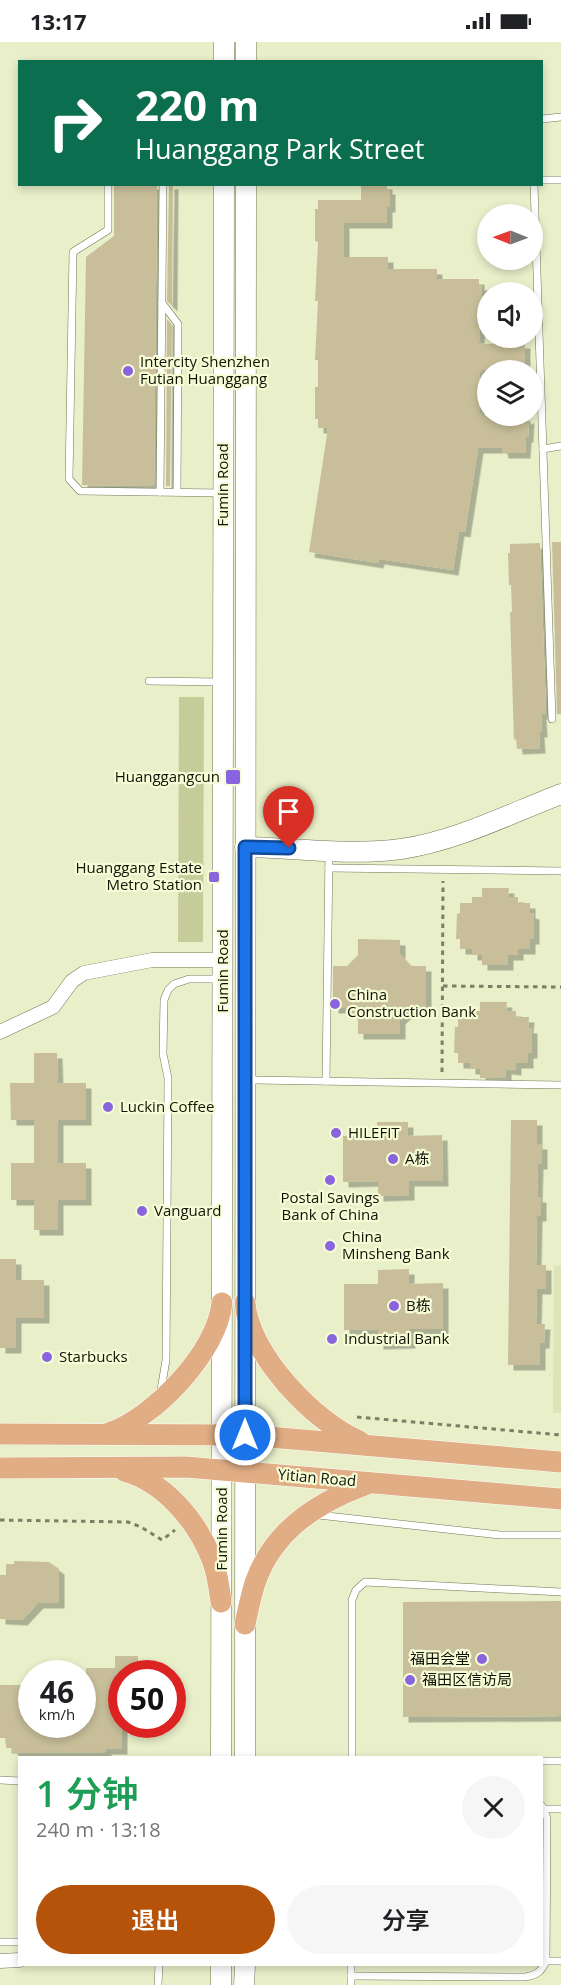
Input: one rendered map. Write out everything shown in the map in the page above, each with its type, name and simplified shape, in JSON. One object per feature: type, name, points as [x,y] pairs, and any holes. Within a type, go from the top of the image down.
[{"type":"main road","points":[[224,42],[224,60]]},
{"type":"main road","points":[[246,42],[246,60]]},
{"type":"main road","name":"Fumin Road","points":[[221,1756],[224,186]]},
{"type":"main road","name":"Fumin Road","points":[[245,1756],[246,186]]},
{"type":"main road","points":[[245,847],[329,859],[384,851],[422,844],[460,833],[561,794]]},
{"type":"main road","points":[[103,1434],[123,1426],[177,1384],[202,1355],[218,1324],[222,1303]]},
{"type":"main road","points":[[245,1304],[249,1322],[259,1345],[301,1400],[320,1418],[342,1433],[380,1446]]},
{"type":"main road","points":[[0,1434],[245,1435],[561,1462]]},
{"type":"main road","points":[[109,1467],[148,1481],[169,1497],[187,1516],[201,1536],[211,1557],[218,1579],[221,1602]]},
{"type":"main road","name":"Yitian Road","points":[[0,1468],[186,1467],[561,1499]]},
{"type":"main road","points":[[245,1623],[256,1582],[271,1552],[286,1532],[307,1514],[338,1495],[370,1483]]},
{"type":"main road","points":[[221,1966],[221,1985]]},
{"type":"main road","points":[[244,1966],[244,1985]]},
{"type":"street","points":[[0,1032],[53,1007],[72,981],[84,973],[152,960],[223,969]]},
{"type":"street","points":[[0,1960],[18,1960]]},
{"type":"lane","points":[[543,119],[561,117]]},
{"type":"lane","points":[[543,180],[561,180]]},
{"type":"lane","points":[[108,186],[108,230],[73,252],[69,479],[80,491],[223,492]]},
{"type":"lane","points":[[160,492],[163,186]]},
{"type":"lane","points":[[534,186],[552,719]]},
{"type":"lane","points":[[162,303],[178,324],[177,492]]},
{"type":"lane","points":[[543,449],[561,446]]},
{"type":"lane","points":[[148,681],[223,682]]},
{"type":"lane","points":[[326,1081],[329,859],[442,870],[561,871]]},
{"type":"lane","points":[[154,1404],[162,1387],[166,1360],[168,1078],[163,1054],[164,1000],[168,990],[181,981],[223,969]]},
{"type":"lane","points":[[245,1080],[561,1085]]},
{"type":"lane","points":[[307,1514],[500,1535],[561,1535]]},
{"type":"lane","points":[[352,1756],[352,1600],[356,1590],[365,1582],[561,1592]]},
{"type":"lane","points":[[543,1761],[561,1761]]},
{"type":"lane","points":[[0,1780],[18,1780]]},
{"type":"lane","points":[[351,1976],[525,1977],[542,1971],[546,1961],[547,1818],[543,1808],[561,1809]]},
{"type":"lane","points":[[0,1942],[18,1942]]},
{"type":"lane","points":[[546,1961],[561,1961]]},
{"type":"lane","points":[[158,1985],[159,1966]]},
{"type":"lane","points":[[351,1966],[351,1985]]},
{"type":"path","points":[[442,870],[442,1083]]},
{"type":"path","points":[[442,986],[561,987]]},
{"type":"path","points":[[350,1416],[561,1435]]},
{"type":"path","points":[[0,1520],[128,1522],[162,1540],[172,1534],[187,1516]]},
{"type":"shaded area","points":[[179,697],[204,697],[203,942],[178,942]]},
{"type":"shaded area","points":[[554,1266],[561,1266],[561,1413],[553,1413]]},
{"type":"building","name":"Intercity Shenzhen Futian Huanggang","points":[[114,186],[157,186],[154,486],[82,485],[86,257],[114,236]]},
{"type":"building","points":[[169,186],[173,186],[172,306],[167,301]]},
{"type":"building","points":[[361,186],[387,186],[387,189],[390,189],[390,207],[387,207],[387,223],[344,223],[344,257],[388,257],[388,269],[437,269],[437,279],[479,279],[477,282],[477,348],[525,348],[525,360],[477,360],[477,426],[529,426],[528,437],[526,437],[525,453],[503,453],[502,448],[478,448],[465,532],[459,531],[453,570],[379,559],[378,563],[309,552],[328,428],[318,428],[318,419],[315,419],[315,387],[318,387],[318,360],[315,360],[318,301],[315,301],[318,242],[315,241],[315,209],[318,209],[318,200],[361,200]]},
{"type":"building","points":[[167,319],[172,325],[170,486],[166,486]]},
{"type":"building","points":[[552,542],[561,542],[561,714],[557,714]]},
{"type":"building","points":[[540,543],[546,714],[541,714],[540,748],[517,749],[516,739],[514,740],[510,612],[512,612],[508,553],[510,553],[510,544]]},
{"type":"building","points":[[482,888],[509,888],[508,897],[518,897],[518,903],[530,903],[530,913],[534,914],[534,939],[530,939],[530,949],[518,949],[518,955],[508,955],[508,965],[482,965],[482,955],[472,955],[472,949],[460,949],[460,939],[456,939],[460,903],[472,903],[472,897],[482,897]]},
{"type":"building","points":[[358,939],[400,940],[400,954],[411,966],[426,966],[426,1008],[411,1008],[400,1019],[400,1034],[358,1034],[358,1019],[347,1008],[333,1008],[333,966],[347,966],[358,955]]},
{"type":"building","points":[[480,1002],[507,1002],[506,1011],[516,1011],[516,1017],[529,1017],[528,1028],[532,1028],[532,1053],[528,1053],[528,1063],[516,1063],[516,1070],[506,1069],[506,1078],[480,1078],[480,1069],[470,1069],[470,1063],[458,1063],[458,1053],[454,1053],[455,1027],[458,1027],[458,1017],[470,1017],[470,1011],[480,1011]]},
{"type":"building","points":[[34,1053],[57,1053],[58,1083],[86,1083],[86,1120],[58,1120],[58,1163],[86,1163],[86,1200],[58,1200],[58,1230],[34,1230],[34,1200],[11,1200],[11,1163],[34,1163],[34,1120],[11,1120],[10,1083],[34,1083]]},
{"type":"building","points":[[511,1120],[537,1120],[537,1144],[542,1144],[542,1164],[538,1164],[537,1197],[541,1197],[541,1216],[537,1216],[536,1265],[546,1265],[546,1289],[537,1289],[536,1324],[545,1324],[544,1343],[540,1343],[540,1365],[508,1365]]},
{"type":"building","name":"A栋","points":[[377,1122],[408,1122],[408,1136],[442,1135],[443,1181],[409,1181],[409,1195],[378,1196],[378,1181],[343,1182],[343,1136],[377,1136]]},
{"type":"building","points":[[0,1259],[16,1259],[16,1280],[44,1280],[44,1318],[16,1318],[16,1348],[0,1348]]},
{"type":"building","name":"B栋","points":[[409,1269],[409,1284],[443,1283],[443,1329],[409,1329],[410,1343],[378,1344],[378,1329],[344,1330],[344,1284],[378,1284],[378,1270]]},
{"type":"building","points":[[14,1561],[49,1562],[59,1569],[59,1603],[38,1603],[22,1620],[0,1619],[0,1575],[6,1575],[6,1564],[14,1564]]},
{"type":"building","name":"福田会堂","points":[[561,1601],[561,1716],[403,1717],[403,1602]]},
{"type":"building","points":[[115,1656],[138,1656],[138,1660],[115,1660]]},
{"type":"building","points":[[96,1668],[108,1668],[108,1738],[122,1738],[122,1749],[106,1749],[106,1752],[13,1753],[12,1748],[6,1748],[6,1738],[0,1738],[0,1685],[18,1685],[18,1738],[96,1738]]},
{"type":"place","name":"Intercity Shenzhen Futian Huanggang","points":[[128,371]]},
{"type":"place","name":"Huanggangcun","points":[[233,777]]},
{"type":"place","name":"Huanggang Estate Metro Station","points":[[214,877]]},
{"type":"place","name":"China Construction Bank","points":[[335,1004]]},
{"type":"place","name":"Luckin Coffee","points":[[108,1107]]},
{"type":"place","name":"HILEFIT","points":[[336,1133]]},
{"type":"place","name":"A栋","points":[[393,1159]]},
{"type":"place","name":"Postal Savings Bank of China","points":[[330,1180]]},
{"type":"place","name":"Vanguard","points":[[142,1211]]},
{"type":"place","name":"China Minsheng Bank","points":[[330,1246]]},
{"type":"place","name":"B栋","points":[[394,1306]]},
{"type":"place","name":"Industrial Bank","points":[[332,1339]]},
{"type":"place","name":"Starbucks","points":[[47,1357]]},
{"type":"place","name":"福田会堂","points":[[482,1659]]},
{"type":"place","name":"福田区信访局","points":[[410,1680]]},
{"type":"route","points":[[245,1435],[245,847],[289,848]]}]
